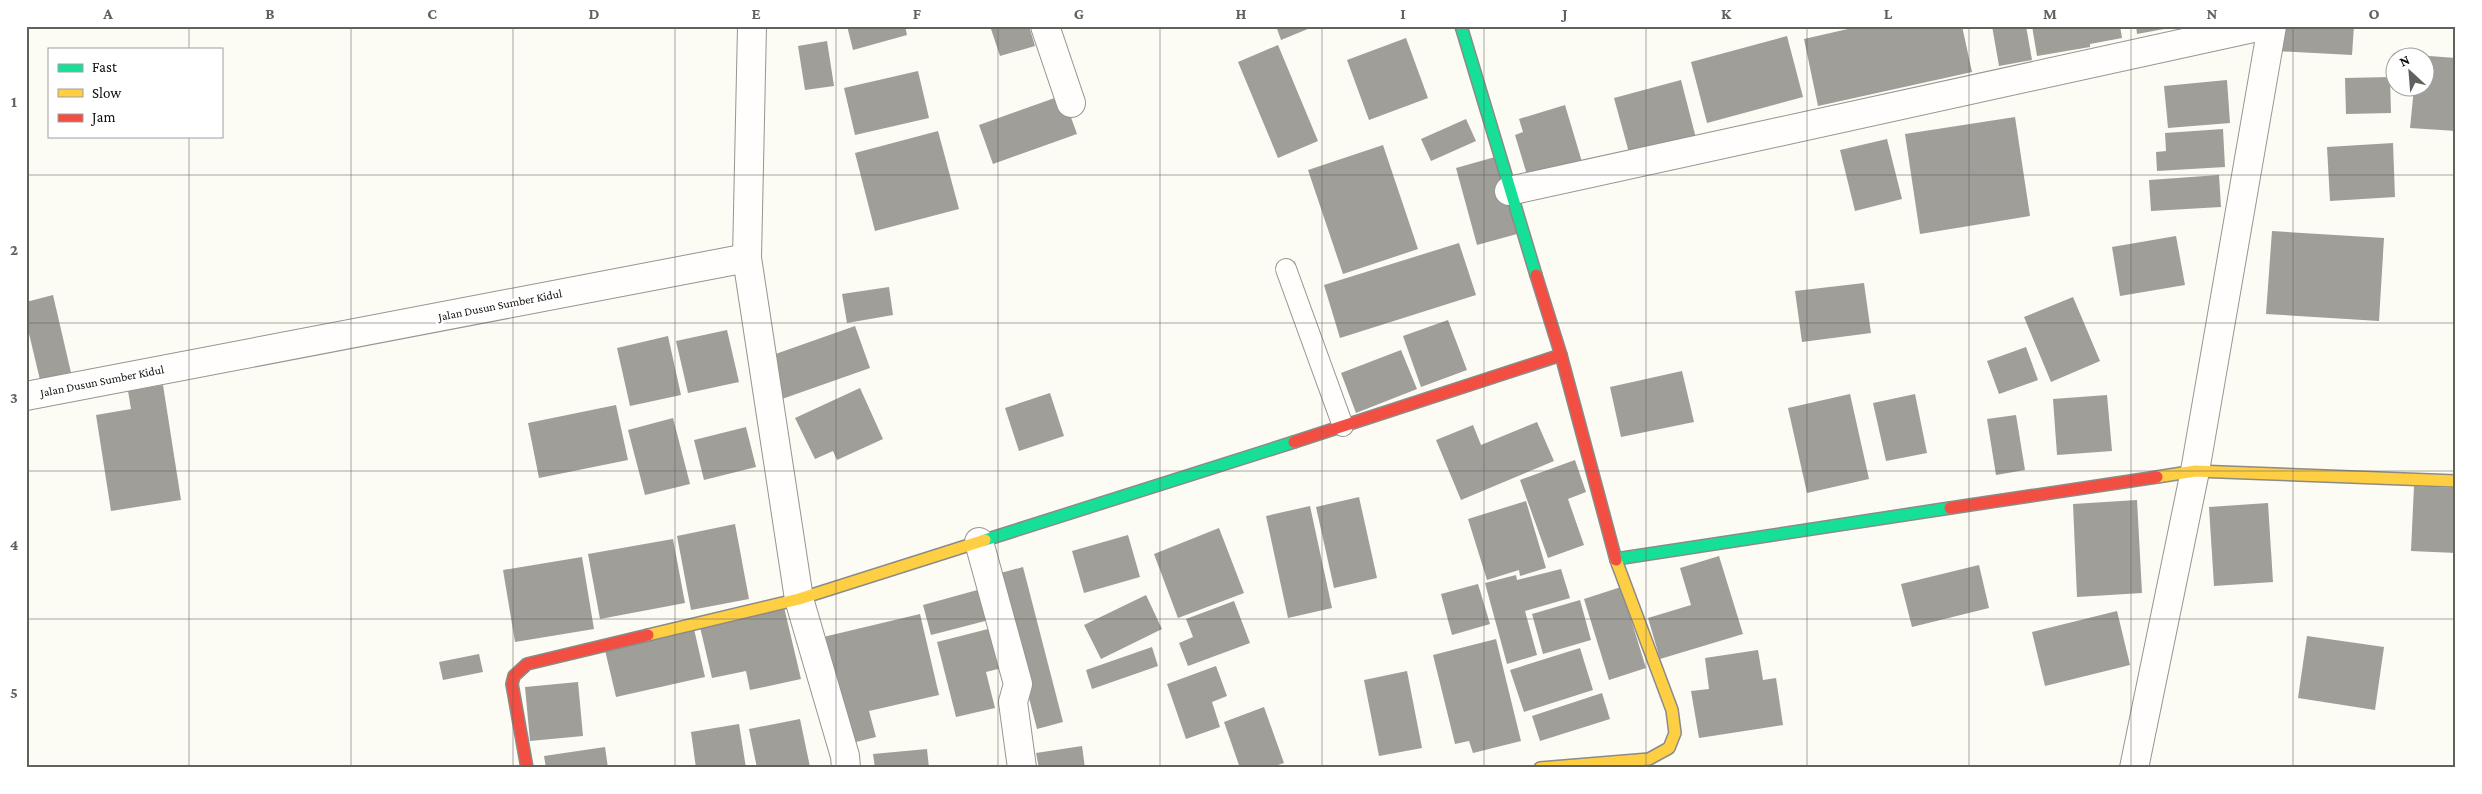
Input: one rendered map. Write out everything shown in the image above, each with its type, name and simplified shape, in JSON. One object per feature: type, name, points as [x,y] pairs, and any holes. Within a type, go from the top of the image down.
[{"type":"street","points":[[752,26],[747,258],[799,599],[845,756],[846,768]]},
{"type":"street","points":[[1045,26],[1071,103]]},
{"type":"street","points":[[1461,26],[1508,191],[1561,355],[1616,559],[1672,710],[1675,733],[1669,748],[1649,759],[1540,768]]},
{"type":"street","points":[[1508,191],[2262,26]]},
{"type":"street","points":[[2134,768],[2195,471],[2272,26]]},
{"type":"street","name":"Jalan Dusun Sumber Kidul","points":[[26,396],[747,258]]},
{"type":"street","points":[[528,768],[512,684],[514,676],[519,669],[540,660],[799,599],[1561,355]]},
{"type":"street","points":[[1616,559],[2195,471],[2456,481]]},
{"type":"street","points":[[978,542],[1018,684],[1013,702],[1022,768]]},
{"type":"lane","points":[[1286,269],[1343,426]]},
{"type":"building","points":[[847,26],[905,26],[907,35],[853,50]]},
{"type":"building","points":[[990,26],[1029,26],[1035,46],[1000,56]]},
{"type":"building","points":[[1276,26],[1315,26],[1281,40]]},
{"type":"building","points":[[1861,26],[1962,26],[1972,72],[1818,106],[1804,39]]},
{"type":"building","points":[[1992,26],[2026,26],[2032,60],[1999,66]]},
{"type":"building","points":[[2032,26],[2120,26],[2122,38],[2090,44],[2090,47],[2037,56]]},
{"type":"building","points":[[2136,26],[2175,26],[2175,27],[2137,34]]},
{"type":"building","points":[[2278,26],[2354,26],[2352,55],[2276,51]]},
{"type":"building","points":[[1787,36],[1803,97],[1707,123],[1691,62]]},
{"type":"building","points":[[1406,38],[1428,98],[1369,120],[1347,60]]},
{"type":"building","points":[[827,41],[834,86],[805,90],[798,46]]},
{"type":"building","points":[[1278,45],[1318,141],[1278,158],[1238,62]]},
{"type":"building","points":[[2434,56],[2456,58],[2456,131],[2410,128],[2413,98],[2434,98]]},
{"type":"building","points":[[918,71],[929,118],[855,135],[844,88]]},
{"type":"building","points":[[2384,77],[2384,98],[2391,98],[2391,113],[2346,114],[2345,78]]},
{"type":"building","points":[[1681,80],[1697,142],[1631,160],[1614,98]]},
{"type":"building","points":[[2227,80],[2230,123],[2168,128],[2164,86]]},
{"type":"building","points":[[1063,95],[1077,134],[993,164],[979,125]]},
{"type":"building","points":[[1565,105],[1582,162],[1528,178],[1515,135],[1523,132],[1519,119]]},
{"type":"building","points":[[2015,117],[2030,216],[1920,234],[1905,134]]},
{"type":"building","points":[[1466,119],[1476,141],[1431,161],[1421,139]]},
{"type":"building","points":[[2223,129],[2225,167],[2157,171],[2156,152],[2166,151],[2165,133]]},
{"type":"building","points":[[938,131],[959,209],[875,231],[855,153]]},
{"type":"building","points":[[1887,139],[1902,199],[1855,211],[1840,150]]},
{"type":"building","points":[[2393,143],[2395,197],[2330,201],[2327,147]]},
{"type":"building","points":[[1383,145],[1418,249],[1343,274],[1308,170]]},
{"type":"building","points":[[1495,157],[1517,234],[1477,245],[1456,168]]},
{"type":"building","points":[[2219,175],[2221,207],[2151,211],[2149,180]]},
{"type":"building","points":[[2272,231],[2384,238],[2379,321],[2266,314]]},
{"type":"building","points":[[2176,236],[2185,285],[2120,296],[2112,247]]},
{"type":"building","points":[[1459,243],[1476,295],[1340,338],[1324,285]]},
{"type":"building","points":[[1864,283],[1871,333],[1802,342],[1795,291]]},
{"type":"building","points":[[889,287],[893,315],[847,323],[842,294]]},
{"type":"building","points":[[53,295],[72,377],[41,384],[26,321],[26,302]]},
{"type":"building","points":[[2073,297],[2100,361],[2051,382],[2024,317]]},
{"type":"building","points":[[1448,320],[1467,370],[1421,387],[1403,336]]},
{"type":"building","points":[[855,326],[870,368],[782,399],[767,357]]},
{"type":"building","points":[[727,330],[739,382],[688,393],[676,341]]},
{"type":"building","points":[[668,336],[681,395],[630,406],[617,348]]},
{"type":"building","points":[[2026,347],[2038,380],[1999,394],[1987,361]]},
{"type":"building","points":[[1401,350],[1417,389],[1356,413],[1341,373]]},
{"type":"building","points":[[1682,371],[1694,422],[1621,437],[1610,387]]},
{"type":"building","points":[[163,385],[181,500],[111,511],[96,415],[131,409],[128,391]]},
{"type":"building","points":[[860,388],[883,439],[837,460],[833,451],[815,459],[795,418]]},
{"type":"building","points":[[1050,393],[1064,436],[1019,451],[1005,408]]},
{"type":"building","points":[[1850,394],[1869,479],[1807,493],[1788,408]]},
{"type":"building","points":[[1915,394],[1927,453],[1886,461],[1873,403]]},
{"type":"building","points":[[2107,395],[2112,451],[2057,455],[2053,399]]},
{"type":"building","points":[[616,405],[628,460],[539,478],[528,423]]},
{"type":"building","points":[[2016,415],[2025,470],[1996,475],[1987,419]]},
{"type":"building","points":[[673,418],[690,484],[645,495],[628,430]]},
{"type":"building","points":[[1537,422],[1554,461],[1461,500],[1436,440],[1473,425],[1481,445]]},
{"type":"building","points":[[746,427],[756,467],[704,480],[694,440]]},
{"type":"building","points":[[1575,460],[1586,492],[1568,499],[1584,545],[1548,558],[1520,480]]},
{"type":"building","points":[[2414,486],[2456,488],[2456,553],[2411,551]]},
{"type":"building","points":[[1359,497],[1377,578],[1334,588],[1316,507]]},
{"type":"building","points":[[2137,500],[2142,593],[2077,597],[2073,504]]},
{"type":"building","points":[[1526,501],[1546,568],[1520,576],[1519,570],[1487,580],[1468,519]]},
{"type":"building","points":[[2268,503],[2273,582],[2214,586],[2209,507]]},
{"type":"building","points":[[1310,506],[1332,608],[1288,618],[1266,516]]},
{"type":"building","points":[[735,524],[749,599],[691,610],[677,536]]},
{"type":"building","points":[[1219,528],[1244,593],[1178,618],[1154,554]]},
{"type":"building","points":[[1128,535],[1140,577],[1084,593],[1072,551]]},
{"type":"building","points":[[673,539],[685,603],[600,619],[588,554]]},
{"type":"building","points":[[1719,556],[1743,634],[1660,659],[1648,618],[1691,605],[1680,568]]},
{"type":"building","points":[[582,557],[594,629],[515,642],[503,570]]},
{"type":"building","points":[[1979,565],[1989,608],[1912,627],[1901,584]]},
{"type":"building","points":[[1023,567],[1063,722],[1037,729],[997,574]]},
{"type":"building","points":[[1561,569],[1570,598],[1525,611],[1537,655],[1507,664],[1485,583],[1516,575],[1517,580]]},
{"type":"building","points":[[1478,584],[1490,624],[1452,635],[1441,594]]},
{"type":"building","points":[[1621,587],[1646,668],[1609,680],[1584,599]]},
{"type":"building","points":[[981,589],[989,620],[931,635],[923,605]]},
{"type":"building","points":[[1146,595],[1162,629],[1101,659],[1084,625]]},
{"type":"building","points":[[1580,600],[1591,640],[1543,654],[1532,614]]},
{"type":"building","points":[[1234,601],[1250,643],[1188,666],[1179,643],[1193,637],[1186,619]]},
{"type":"building","points":[[784,607],[801,679],[750,690],[746,671],[712,678],[700,627]]},
{"type":"building","points":[[2117,611],[2130,665],[2045,686],[2032,632]]},
{"type":"building","points":[[920,614],[939,695],[869,711],[876,737],[844,745],[819,638]]},
{"type":"building","points":[[992,628],[1002,668],[986,672],[995,708],[956,717],[937,642]]},
{"type":"building","points":[[694,629],[705,677],[616,697],[605,650]]},
{"type":"building","points":[[2307,636],[2384,647],[2375,710],[2298,698]]},
{"type":"building","points":[[1496,639],[1521,741],[1473,753],[1469,741],[1455,744],[1433,655]]},
{"type":"building","points":[[1152,647],[1158,666],[1092,689],[1086,670]]},
{"type":"building","points":[[1580,648],[1593,690],[1524,712],[1510,670]]},
{"type":"building","points":[[1758,650],[1763,680],[1776,678],[1783,725],[1699,738],[1691,691],[1709,689],[1705,658]]},
{"type":"building","points":[[479,654],[483,672],[443,680],[439,662]]},
{"type":"building","points":[[1216,666],[1227,696],[1212,702],[1220,727],[1186,739],[1167,684]]},
{"type":"building","points":[[1407,671],[1422,748],[1379,756],[1364,680]]},
{"type":"building","points":[[578,682],[583,736],[530,741],[525,687]]},
{"type":"building","points":[[1602,693],[1610,719],[1540,741],[1532,716]]},
{"type":"building","points":[[1264,707],[1284,763],[1269,768],[1240,768],[1224,722]]},
{"type":"building","points":[[800,719],[810,767],[757,768],[749,729]]},
{"type":"building","points":[[739,724],[746,768],[696,768],[691,732]]},
{"type":"building","points":[[1082,746],[1085,768],[1039,768],[1036,753]]},
{"type":"building","points":[[605,747],[608,768],[546,768],[544,756]]},
{"type":"building","points":[[927,749],[929,768],[875,768],[873,754]]},
{"type":"traffic: fast","points":[[1461,26],[1536,275]]},
{"type":"traffic: fast","points":[[985,540],[1294,442]]},
{"type":"traffic: fast","points":[[1616,559],[1950,508]]},
{"type":"traffic: slow","points":[[2157,477],[2195,471],[2456,481]]},
{"type":"traffic: slow","points":[[648,635],[799,599],[985,540]]},
{"type":"traffic: slow","points":[[1540,768],[1649,759],[1669,748],[1675,733],[1672,710],[1616,560]]},
{"type":"traffic: jam","points":[[1536,275],[1561,355],[1616,560]]},
{"type":"traffic: jam","points":[[1294,442],[1561,355]]},
{"type":"traffic: jam","points":[[1950,508],[2157,477]]},
{"type":"traffic: jam","points":[[527,768],[512,684],[514,676],[527,664],[648,635]]}]
